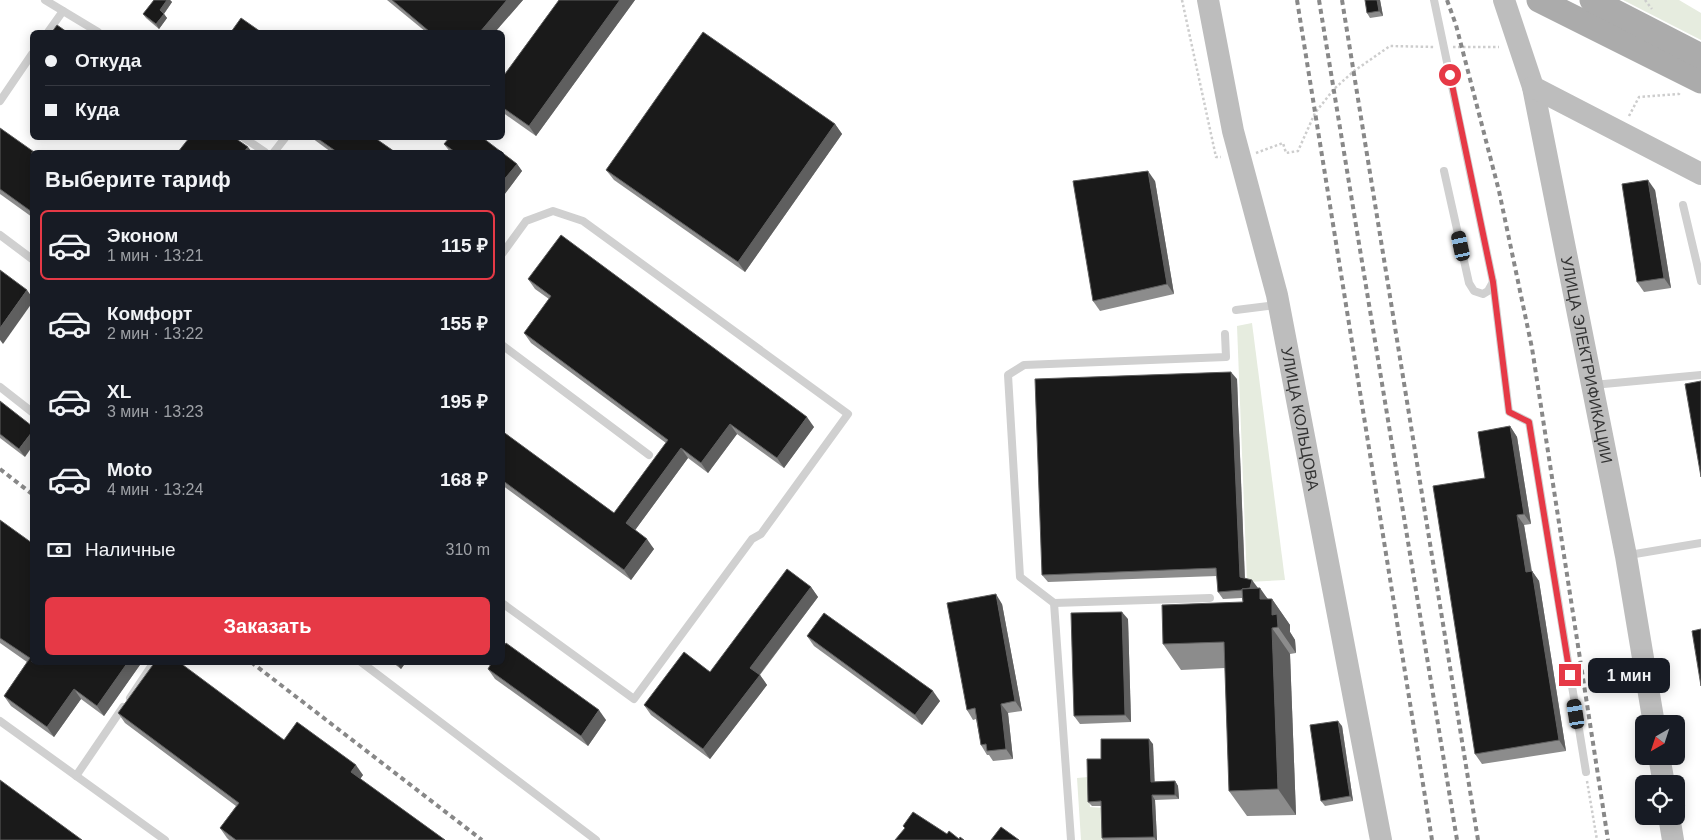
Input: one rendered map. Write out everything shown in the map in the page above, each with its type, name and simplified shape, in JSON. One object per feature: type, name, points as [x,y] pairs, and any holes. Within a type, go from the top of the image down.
[{"type":"main road","name":"УЛИЦА КОЛЬЦОВА","points":[[1208,0],[1240,159],[1279,305],[1381,840]]},
{"type":"main road","name":"УЛИЦА ЭЛЕКТРИФИКАЦИИ","points":[[1504,0],[1533,87],[1541,125],[1626,556],[1652,715]]},
{"type":"main road","points":[[1539,0],[1644,29],[1701,81]]},
{"type":"main road","points":[[1592,0],[1644,29],[1701,56]]},
{"type":"main road","points":[[1533,87],[1701,174]]},
{"type":"main road","points":[[1541,125],[1555,115],[1576,109]]},
{"type":"main road","points":[[1673,840],[1675,825]]},
{"type":"lane","points":[[45,0],[95,30]]},
{"type":"lane","points":[[1434,0],[1493,282],[1509,412],[1529,422],[1586,772]]},
{"type":"lane","points":[[49,30],[63,11]]},
{"type":"lane","points":[[0,101],[30,57]]},
{"type":"lane","points":[[247,140],[262,150]]},
{"type":"lane","points":[[276,150],[283,140]]},
{"type":"lane","points":[[1444,171],[1469,283],[1474,291],[1483,294],[1488,292],[1493,282]]},
{"type":"lane","points":[[1683,205],[1701,281]]},
{"type":"lane","points":[[505,250],[526,221],[553,211],[583,221],[848,414],[761,534],[752,539],[634,699],[505,605]]},
{"type":"lane","points":[[0,235],[30,258]]},
{"type":"lane","points":[[1236,310],[1279,305]]},
{"type":"lane","points":[[1210,598],[1054,603],[1020,577],[1008,375],[1024,365],[1226,356],[1225,334]]},
{"type":"lane","points":[[505,347],[649,455]]},
{"type":"lane","points":[[1593,385],[1701,375]]},
{"type":"lane","points":[[0,387],[30,410]]},
{"type":"lane","points":[[1626,556],[1701,543]]},
{"type":"lane","points":[[1054,603],[1071,840]]},
{"type":"lane","points":[[76,776],[152,665]]},
{"type":"lane","points":[[365,665],[596,840]]},
{"type":"lane","points":[[0,721],[165,840]]},
{"type":"path","points":[[1182,0],[1216,157],[1240,159],[1284,143],[1286,153],[1298,151],[1315,113],[1334,90],[1354,71],[1390,46],[1498,47]]},
{"type":"path","points":[[1644,29],[1645,0]]},
{"type":"path","points":[[1628,118],[1639,97],[1679,94]]},
{"type":"path","points":[[1586,772],[1597,840]]},
{"type":"shaded area","points":[[1623,0],[1679,0],[1701,13],[1701,40]]},
{"type":"shaded area","points":[[1252,323],[1285,580],[1247,582],[1237,326]]},
{"type":"shaded area","points":[[1088,777],[1090,807],[1103,808],[1103,840],[1081,840],[1077,778]]},
{"type":"building","points":[[154,0],[167,0],[160,10],[164,14],[156,24],[143,14]]},
{"type":"building","points":[[392,0],[507,0],[482,30],[428,30]]},
{"type":"building","points":[[559,0],[620,0],[529,126],[505,109],[505,74]]},
{"type":"building","points":[[1365,0],[1377,0],[1379,11],[1367,13]]},
{"type":"building","points":[[241,18],[258,30],[232,30]]},
{"type":"building","points":[[57,25],[64,30],[53,30]]},
{"type":"building","points":[[703,32],[835,124],[738,262],[606,170]]},
{"type":"building","points":[[0,128],[31,150],[30,211],[0,189]]},
{"type":"building","points":[[187,140],[238,140],[248,147],[246,150],[180,150]]},
{"type":"building","points":[[320,140],[378,140],[392,150],[334,150]]},
{"type":"building","points":[[447,140],[486,140],[498,150],[452,150],[444,144]]},
{"type":"building","points":[[505,155],[517,164],[505,178]]},
{"type":"building","points":[[1148,171],[1167,284],[1093,301],[1073,181]]},
{"type":"building","points":[[1648,180],[1664,278],[1637,282],[1622,184]]},
{"type":"building","points":[[561,235],[807,417],[777,458],[730,424],[701,463],[681,448],[626,523],[647,539],[624,570],[505,482],[505,433],[614,513],[668,440],[524,333],[551,296],[528,279]]},
{"type":"building","points":[[0,270],[27,290],[0,328]]},
{"type":"building","points":[[1231,372],[1240,577],[1252,580],[1250,588],[1218,592],[1216,568],[1042,575],[1035,379]]},
{"type":"building","points":[[1701,381],[1701,477],[1685,384]]},
{"type":"building","points":[[0,401],[30,424],[30,435],[19,449],[0,434]]},
{"type":"building","points":[[1510,426],[1524,514],[1517,515],[1526,572],[1532,571],[1559,740],[1475,754],[1433,486],[1485,478],[1478,432]]},
{"type":"building","points":[[0,520],[30,542],[30,658],[0,638]]},
{"type":"building","points":[[787,569],[811,587],[750,668],[760,675],[703,749],[644,705],[684,652],[710,672]]},
{"type":"building","points":[[1260,588],[1260,599],[1272,599],[1272,615],[1277,614],[1278,627],[1272,628],[1278,789],[1229,791],[1224,642],[1163,644],[1162,605],[1243,602],[1242,589]]},
{"type":"building","points":[[996,594],[1015,701],[1001,704],[1006,749],[987,751],[986,744],[981,745],[975,708],[967,710],[947,603]]},
{"type":"building","points":[[1122,612],[1125,715],[1074,716],[1071,613]]},
{"type":"building","points":[[824,613],[933,691],[915,715],[807,636]]},
{"type":"building","points":[[1701,629],[1701,686],[1692,631]]},
{"type":"building","points":[[506,643],[599,710],[581,736],[488,669],[490,665],[505,665]]},
{"type":"building","points":[[30,658],[30,665],[126,665],[97,706],[74,689],[47,727],[4,696]]},
{"type":"building","points":[[153,665],[183,665],[284,740],[297,722],[356,765],[351,772],[445,840],[236,840],[220,828],[239,803],[118,713]]},
{"type":"building","points":[[1338,721],[1350,796],[1321,801],[1310,725]]},
{"type":"building","points":[[1101,739],[1149,739],[1151,782],[1175,781],[1175,795],[1152,795],[1154,837],[1102,838],[1101,801],[1088,802],[1087,759],[1101,759]]},
{"type":"building","points":[[0,780],[82,840],[0,840]]},
{"type":"building","points":[[913,812],[947,834],[949,831],[959,839],[960,837],[964,840],[895,840],[905,828],[903,826]]},
{"type":"building","points":[[1001,827],[1019,840],[991,840]]},
{"type":"railway","points":[[1297,0],[1432,840]]},
{"type":"railway","points":[[1319,0],[1457,840]]},
{"type":"railway","points":[[1342,0],[1478,840]]},
{"type":"railway","points":[[1447,0],[1456,25],[1499,191],[1532,348],[1608,840]]},
{"type":"railway","points":[[0,469],[30,492]]},
{"type":"railway","points":[[255,665],[482,840]]},
{"type":"route","points":[[1450,75],[1493,282],[1509,412],[1529,422],[1570,675]]}]
